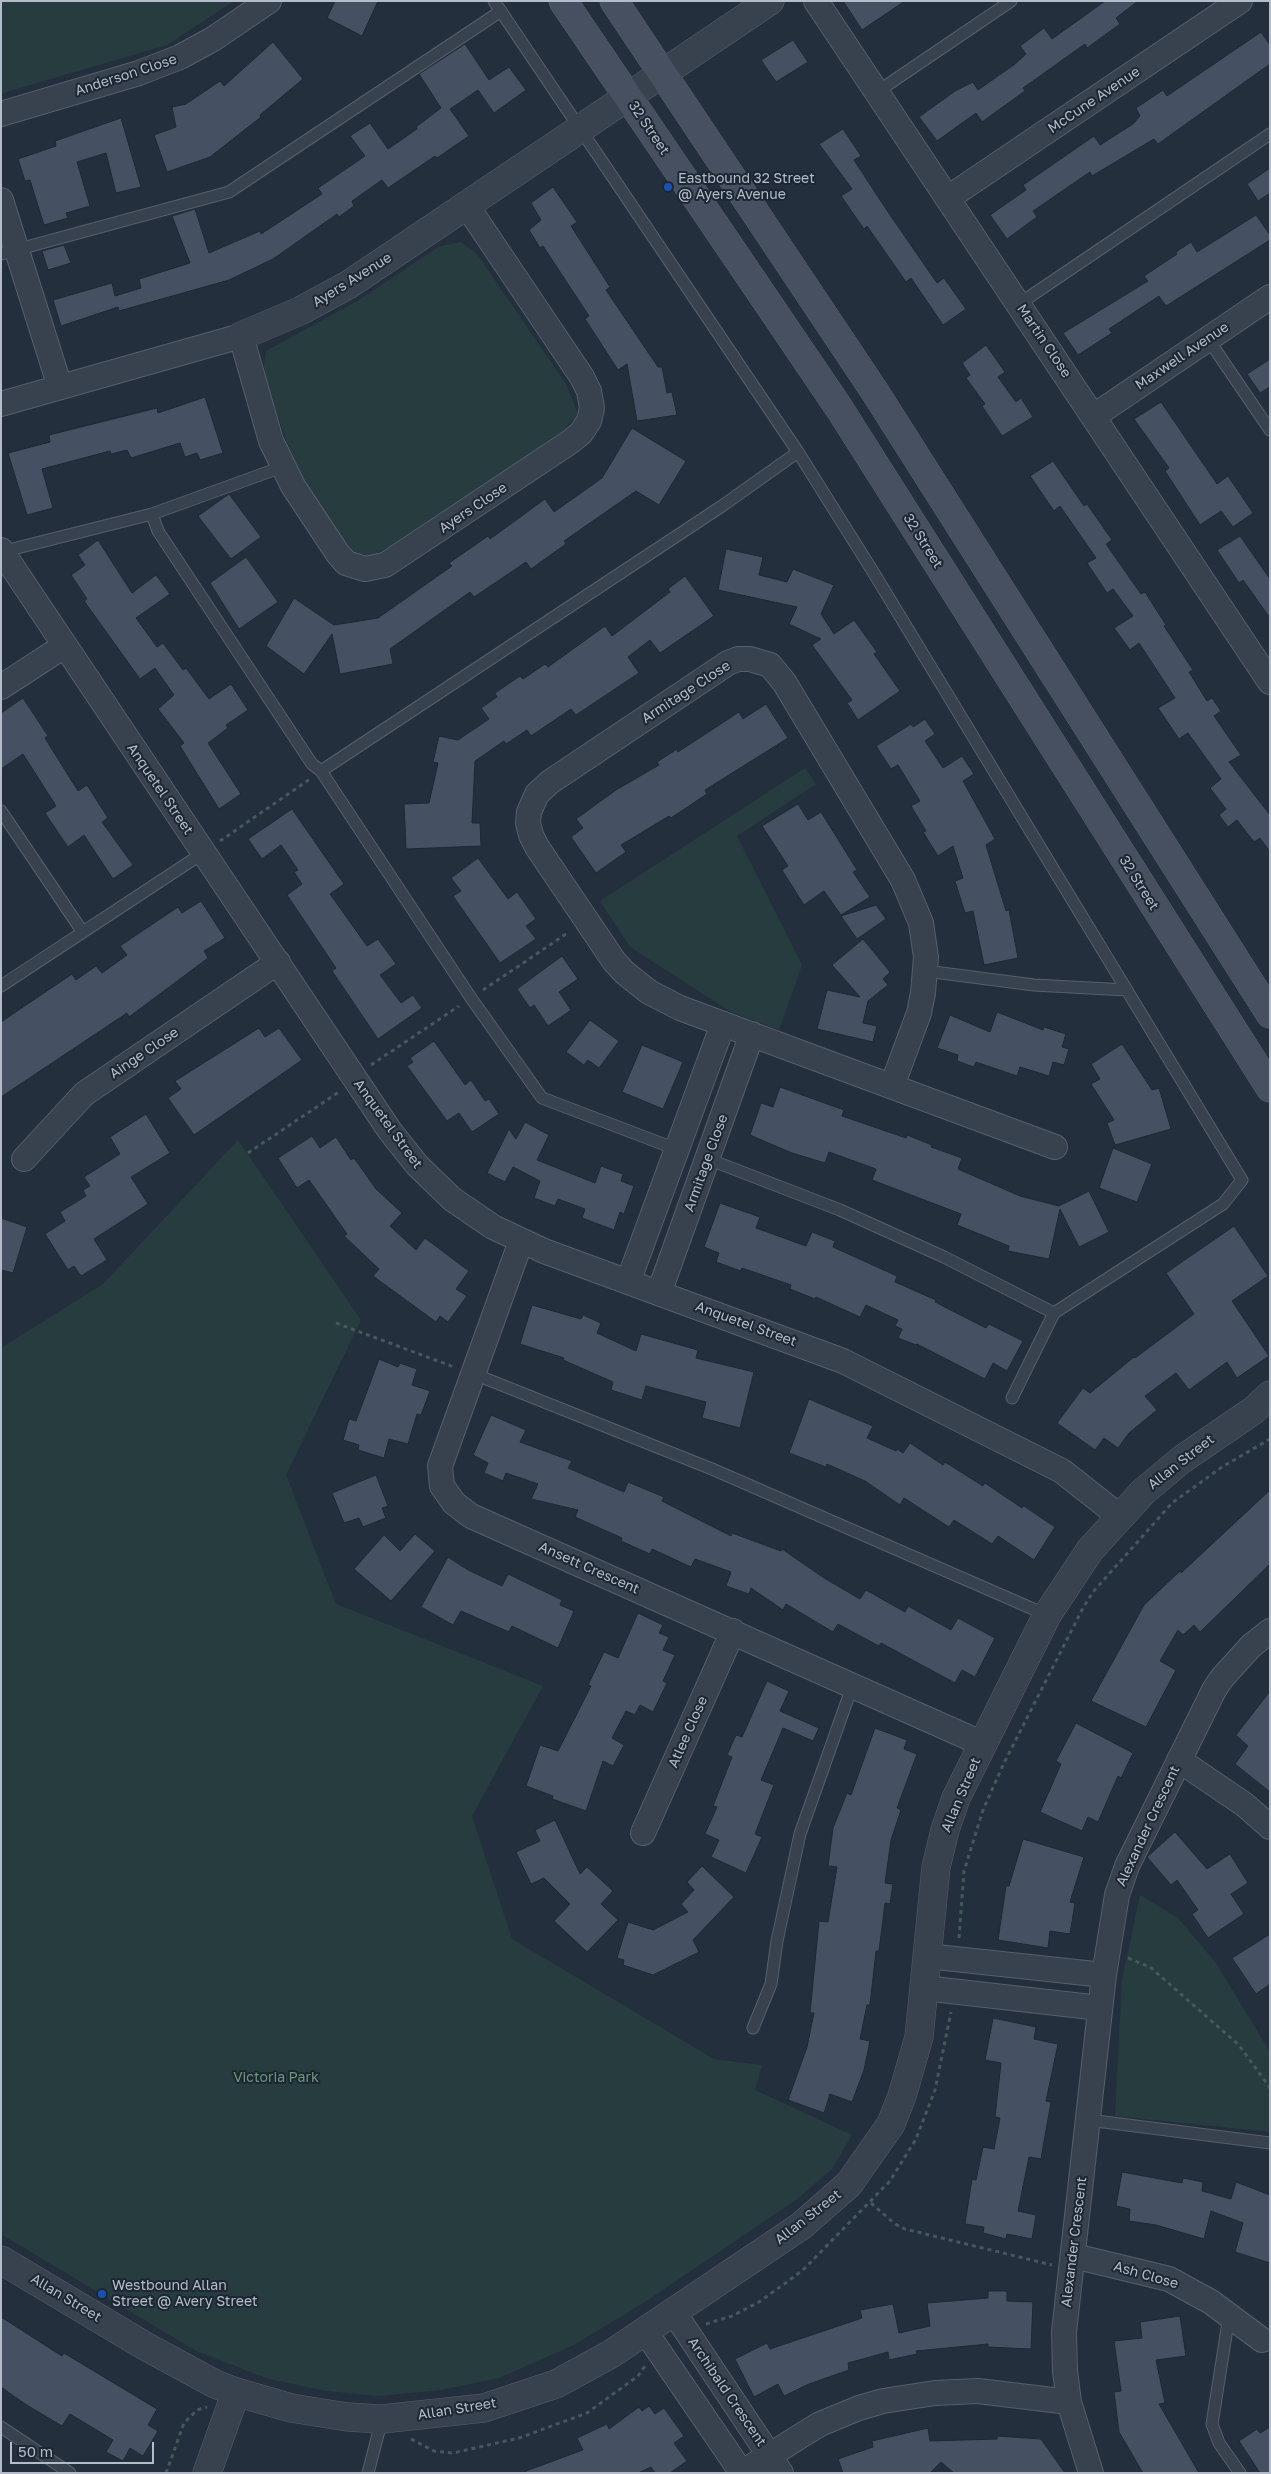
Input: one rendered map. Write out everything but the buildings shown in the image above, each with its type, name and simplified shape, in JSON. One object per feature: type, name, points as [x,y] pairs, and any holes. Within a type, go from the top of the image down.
[{"type":"main road","name":"32 Street","points":[[562,1],[839,408],[1270,1088]]},
{"type":"main road","points":[[614,1],[875,392],[1270,1014]]},
{"type":"street","name":"Anderson Close","points":[[1,114],[139,73],[180,57],[213,39],[269,1]]},
{"type":"street","name":"Ayers Avenue","points":[[1,404],[241,336],[300,311],[340,290],[770,1]]},
{"type":"street","name":"Martin Close","points":[[816,1],[1270,682]]},
{"type":"street","name":"McCune Avenue","points":[[948,198],[1240,1]]},
{"type":"street","points":[[1,200],[9,251],[60,387]]},
{"type":"street","name":"Ayers Close","points":[[241,336],[271,441],[282,468],[338,554],[346,563],[357,568],[377,568],[394,560],[581,434],[589,421],[592,408],[586,384],[466,206]]},
{"type":"street","name":"Maxwell Avenue","points":[[1094,416],[1270,297]]},
{"type":"street","name":"Anquetel Street","points":[[2,551],[390,1131],[432,1181],[473,1215],[522,1241],[628,1282],[823,1352],[850,1364],[1062,1471],[1119,1516]]},
{"type":"street","points":[[1,687],[64,646]]},
{"type":"street","name":"Armitage Close","points":[[892,1086],[919,1013],[926,971],[925,942],[914,902],[903,880],[789,690],[770,666],[763,661],[738,659],[728,664],[550,782],[537,794],[532,802],[528,823],[537,847],[603,946],[625,973],[663,1000],[723,1024],[1055,1147]]},
{"type":"street","name":"Ainge Close","points":[[24,1159],[84,1094],[278,962]]},
{"type":"street","points":[[628,1282],[723,1024]]},
{"type":"street","name":"Armitage Close","points":[[660,1293],[752,1034]]},
{"type":"street","points":[[676,1149],[708,1159]]},
{"type":"street","name":"Ansett Crescent","points":[[522,1241],[440,1466],[442,1486],[454,1503],[471,1516],[733,1631],[983,1744]]},
{"type":"street","name":"Allan Street","points":[[1,2260],[195,2374],[236,2392],[319,2413],[382,2419],[484,2408],[556,2384],[645,2331],[801,2226],[829,2204],[855,2177],[891,2124],[902,2096],[919,2037],[936,1867],[943,1837],[956,1798],[1047,1615],[1077,1567],[1119,1516],[1143,1492],[1181,1460],[1265,1403]]},
{"type":"street","name":"Atlee Close","points":[[643,1833],[733,1631]]},
{"type":"street","points":[[1179,1760],[1205,1706],[1222,1678],[1251,1646],[1270,1631]]},
{"type":"street","name":"Alexander Crescent","points":[[1091,2473],[1076,2432],[1068,2402],[1064,2332],[1104,1975],[1112,1916],[1121,1880],[1179,1760],[1245,1805],[1270,1827]]},
{"type":"street","points":[[927,1956],[1104,1975]]},
{"type":"street","points":[[924,1988],[1100,2008]]},
{"type":"street","name":"Ash Close","points":[[1073,2263],[1169,2279],[1193,2290],[1262,2340]]},
{"type":"street","name":"Archibald Crescent","points":[[674,2311],[755,2468]]},
{"type":"street","points":[[645,2331],[755,2468],[799,2435],[838,2416],[892,2399],[935,2393],[978,2391],[1068,2402]]},
{"type":"street","points":[[207,2473],[236,2392]]},
{"type":"lane","points":[[877,92],[1011,1]]},
{"type":"lane","points":[[9,251],[229,192],[498,6],[798,452],[880,583],[1242,1180],[1223,1204],[1054,1313],[1012,1398]]},
{"type":"lane","points":[[1019,304],[1270,134]]},
{"type":"lane","points":[[1208,339],[1270,430]]},
{"type":"lane","points":[[321,771],[722,506],[798,452]]},
{"type":"lane","points":[[2,551],[152,514],[282,468]]},
{"type":"lane","points":[[152,514],[158,531],[307,755],[321,771],[471,998],[542,1098],[676,1149]]},
{"type":"lane","points":[[1,811],[82,931]]},
{"type":"lane","points":[[1,986],[82,931],[93,928],[203,853]]},
{"type":"lane","points":[[926,971],[1034,985],[1127,990]]},
{"type":"lane","points":[[708,1159],[840,1210],[944,1257],[1054,1313]]},
{"type":"lane","points":[[474,1374],[712,1469],[1047,1615]]},
{"type":"lane","points":[[752,2028],[771,1984],[777,1941],[800,1834],[852,1684]]},
{"type":"lane","points":[[1088,2120],[1270,2144]]},
{"type":"lane","points":[[1229,2316],[1212,2424],[1219,2443],[1240,2473]]},
{"type":"lane","points":[[368,2473],[382,2419]]},
{"type":"lane","points":[[1,2427],[70,2473]]},
{"type":"path","points":[[203,853],[321,771]]},
{"type":"path","points":[[248,1153],[341,1090]]},
{"type":"path","points":[[336,1323],[474,1374]]},
{"type":"path","points":[[955,1943],[960,1937],[962,1928],[964,1871],[983,1810],[1004,1763],[1093,1592],[1172,1503],[1222,1467],[1270,1439]]},
{"type":"path","points":[[1108,1949],[1150,1967],[1239,2045],[1270,2088]]},
{"type":"path","points":[[872,2203],[895,2224],[905,2229],[1073,2263]]},
{"type":"path","points":[[408,2438],[434,2451],[453,2453],[519,2438],[587,2412],[638,2376],[645,2366],[645,2360]]},
{"type":"path","points":[[166,2473],[188,2417],[203,2407],[207,2407]]},
{"type":"green space","points":[[1,1],[234,1],[167,45],[1,93]]},
{"type":"green space","points":[[461,242],[477,254],[566,384],[578,414],[562,432],[391,545],[373,556],[355,553],[341,540],[301,482],[263,374],[266,351],[359,300],[440,246]]},
{"type":"green space","points":[[805,768],[816,784],[737,836],[802,965],[779,1030],[731,1012],[630,947],[600,901]]},
{"type":"green space","name":"Victoria Park","points":[[238,1140],[361,1320],[286,1475],[336,1604],[543,1686],[472,1816],[512,1939],[714,2059],[762,2065],[755,2090],[852,2135],[832,2169],[796,2200],[648,2300],[574,2345],[499,2378],[441,2390],[379,2396],[326,2391],[269,2379],[196,2351],[1,2234],[1,1348],[103,1284]]},
{"type":"green space","points":[[1140,1895],[1178,1918],[1216,1963],[1270,2052],[1270,2132],[1115,2116],[1122,1980]]},
{"type":"place","name":"Eastbound 32 Street @ Ayers Avenue","points":[[668,187]]},
{"type":"place","name":"Westbound Allan Street @ Avery Street","points":[[102,2294]]}]
